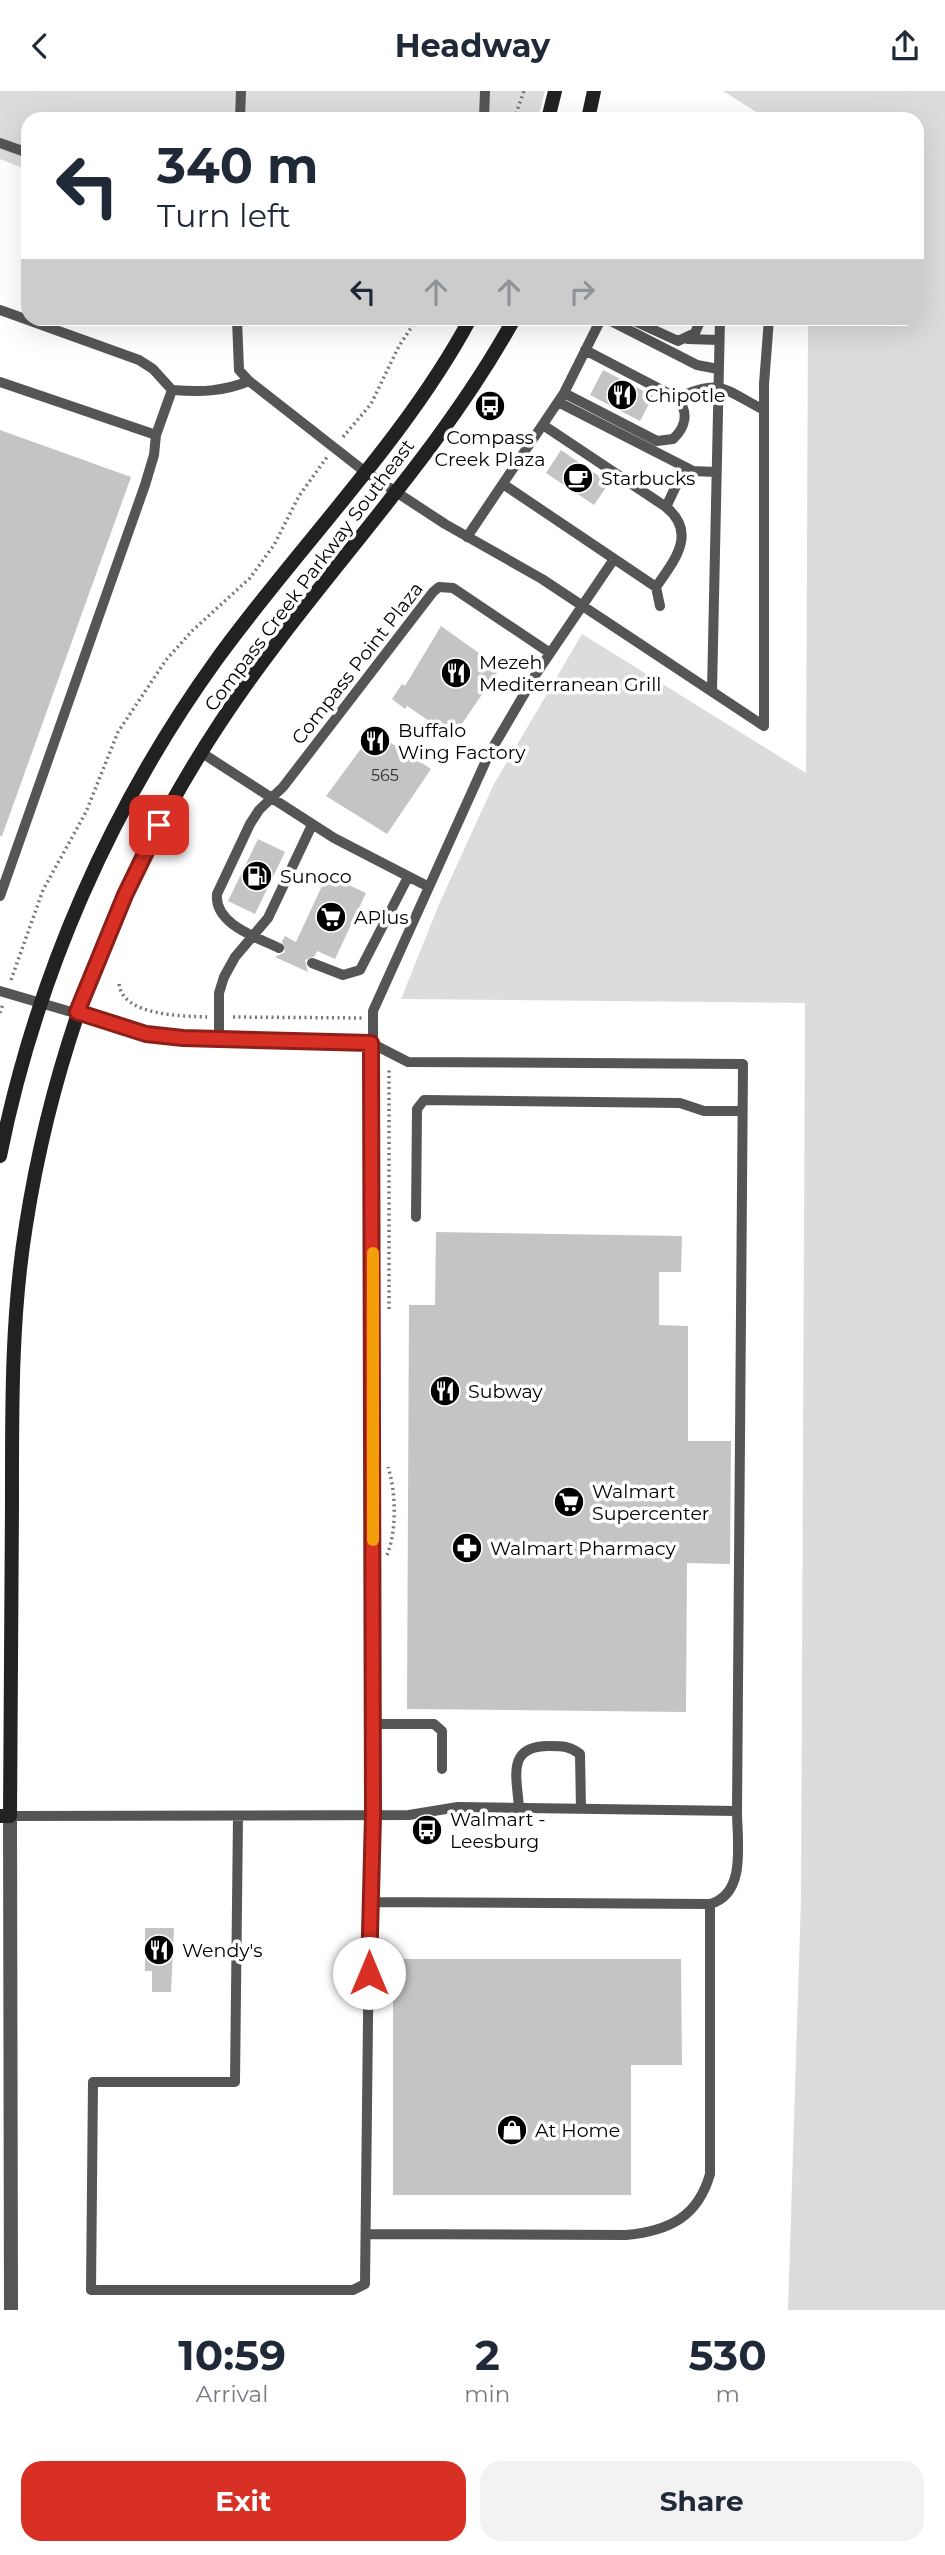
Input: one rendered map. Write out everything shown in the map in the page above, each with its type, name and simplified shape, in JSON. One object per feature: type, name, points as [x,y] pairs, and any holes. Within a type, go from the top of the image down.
[{"type":"street","points":[[550,112],[555,91]]},
{"type":"street","points":[[590,112],[594,91]]},
{"type":"street","name":"Compass Creek Parkway Southeast","points":[[0,1156],[40,1002],[96,865],[172,725],[217,659],[364,471],[444,363],[466,326]]},
{"type":"street","name":"Compass Creek Parkway Southeast","points":[[11,2310],[5,1816],[6,1401],[26,1225],[48,1118],[77,1012],[147,846],[201,753],[257,669],[396,492],[473,386],[510,326]]},
{"type":"lane","points":[[240,112],[241,91]]},
{"type":"lane","points":[[484,112],[485,91]]},
{"type":"lane","points":[[0,143],[21,150]]},
{"type":"lane","points":[[0,310],[21,318]]},
{"type":"lane","points":[[44,326],[139,360],[153,369],[172,390],[208,393],[228,390],[249,381]]},
{"type":"lane","points":[[237,326],[239,370],[333,448],[396,492],[467,537],[511,560],[764,726],[764,410],[769,326]]},
{"type":"lane","points":[[467,537],[561,398],[597,326]]},
{"type":"lane","points":[[621,326],[697,365],[718,369]]},
{"type":"lane","points":[[645,326],[678,341],[719,340]]},
{"type":"lane","points":[[688,339],[700,326]]},
{"type":"lane","points":[[712,691],[720,326]]},
{"type":"lane","points":[[561,398],[657,441],[673,439],[684,425],[684,409],[677,398],[585,350]]},
{"type":"lane","points":[[0,382],[156,435]]},
{"type":"lane","points":[[677,398],[705,386],[718,386],[764,410]]},
{"type":"lane","points":[[0,896],[145,485],[155,454],[156,435],[172,390]]},
{"type":"lane","points":[[561,398],[693,471],[716,472]]},
{"type":"lane","points":[[543,425],[666,507],[680,524],[682,544],[656,587],[660,606]]},
{"type":"lane","points":[[666,507],[685,467]]},
{"type":"lane","points":[[503,484],[656,587]]},
{"type":"lane","points":[[238,1816],[235,2082],[93,2082],[90,2290],[353,2290],[365,2284],[368,2234],[373,1816],[372,1020],[426,886],[489,754],[550,653],[614,559]]},
{"type":"lane","name":"Compass Point Plaza","points":[[273,796],[439,587],[453,588],[550,653]]},
{"type":"lane","points":[[201,753],[273,796],[312,825],[426,886]]},
{"type":"lane","points":[[273,796],[250,824],[217,894],[216,905],[224,917],[279,948]]},
{"type":"lane","points":[[219,1039],[219,993],[224,977],[252,935],[268,918],[312,825]]},
{"type":"lane","points":[[312,963],[343,975],[360,970],[408,877]]},
{"type":"lane","points":[[3,993],[77,1012],[146,1034],[371,1043],[408,1062],[743,1064],[737,1811],[736,1879],[732,1891],[723,1901],[710,1904],[370,1902]]},
{"type":"lane","points":[[416,1217],[417,1109],[424,1100],[680,1103],[704,1111],[742,1111]]},
{"type":"lane","points":[[373,1724],[434,1724],[442,1731],[442,1769]]},
{"type":"lane","points":[[519,1808],[516,1765],[522,1752],[534,1746],[570,1747],[580,1754],[581,1809]]},
{"type":"lane","points":[[5,1816],[373,1816],[409,1815],[458,1807],[737,1811]]},
{"type":"lane","points":[[368,2234],[626,2235],[653,2233],[677,2223],[692,2211],[705,2193],[710,2174],[710,1904]]},
{"type":"path","points":[[516,112],[524,91]]},
{"type":"path","points":[[0,1013],[3,993],[43,890],[86,812],[118,732],[166,660],[250,577],[274,545],[299,496],[333,448],[371,404],[399,346],[412,326]]},
{"type":"path","points":[[119,984],[126,1000],[147,1009],[177,1016],[372,1020]]},
{"type":"path","points":[[389,1052],[389,1314]]},
{"type":"path","points":[[387,1556],[392,1542],[393,1481],[387,1467],[388,1453]]},
{"type":"shaded area","points":[[0,91],[545,91],[540,112],[21,112],[21,167],[0,159]]},
{"type":"shaded area","points":[[723,91],[945,91],[945,2310],[788,2310],[801,1898],[805,1003],[401,999],[440,902],[494,784],[582,634],[806,773],[808,326],[924,326],[924,112],[756,112]]},
{"type":"building","name":"Chipotle","points":[[603,370],[653,396],[640,421],[590,395]]},
{"type":"building","points":[[0,430],[131,477],[2,836],[0,836]]},
{"type":"building","name":"Starbucks","points":[[561,450],[609,483],[594,505],[546,473]]},
{"type":"building","points":[[441,626],[500,668],[453,737],[392,699],[402,684],[405,686]]},
{"type":"building","points":[[372,725],[387,735],[385,739],[431,769],[387,834],[326,796],[366,742],[362,740]]},
{"type":"building","name":"Sunoco","points":[[258,839],[285,852],[255,914],[228,901]]},
{"type":"building","name":"APlus","points":[[327,875],[366,893],[335,959],[317,951],[315,956],[305,960],[308,972],[275,957],[285,952],[282,941],[285,936],[296,942]]},
{"type":"building","name":"Walmart Supercenter","points":[[436,1232],[682,1236],[681,1272],[659,1272],[659,1325],[688,1326],[688,1441],[731,1441],[730,1564],[687,1563],[686,1712],[407,1709],[409,1305],[435,1305]]},
{"type":"building","name":"Wendy's","points":[[145,1928],[174,1928],[171,1992],[152,1992],[152,1971],[145,1971]]},
{"type":"building","name":"At Home","points":[[393,1959],[681,1959],[682,2065],[631,2065],[631,2195],[393,2195]]},
{"type":"slow traffic","points":[[373,1253],[373,1540]]},
{"type":"place","name":"Chipotle","points":[[622,395]]},
{"type":"place","name":"Compass Creek Plaza","points":[[490,406]]},
{"type":"place","name":"Starbucks","points":[[578,478]]},
{"type":"place","name":"Mezeh Mediterranean Grill","points":[[456,673]]},
{"type":"place","name":"Buffalo Wing Factory","points":[[375,741]]},
{"type":"place","name":"Sunoco","points":[[257,876]]},
{"type":"place","name":"APlus","points":[[331,917]]},
{"type":"place","name":"Subway","points":[[445,1391]]},
{"type":"place","name":"Walmart Supercenter","points":[[569,1502]]},
{"type":"place","name":"Walmart Pharmacy","points":[[467,1548]]},
{"type":"place","name":"Walmart - Leesburg","points":[[427,1830]]},
{"type":"place","name":"Wendy's","points":[[159,1950]]},
{"type":"place","name":"At Home","points":[[512,2130]]},
{"type":"route","points":[[159,825],[107,936],[77,1012],[146,1034],[183,1038],[371,1043],[373,1816],[370,1843],[369,1973]]}]
